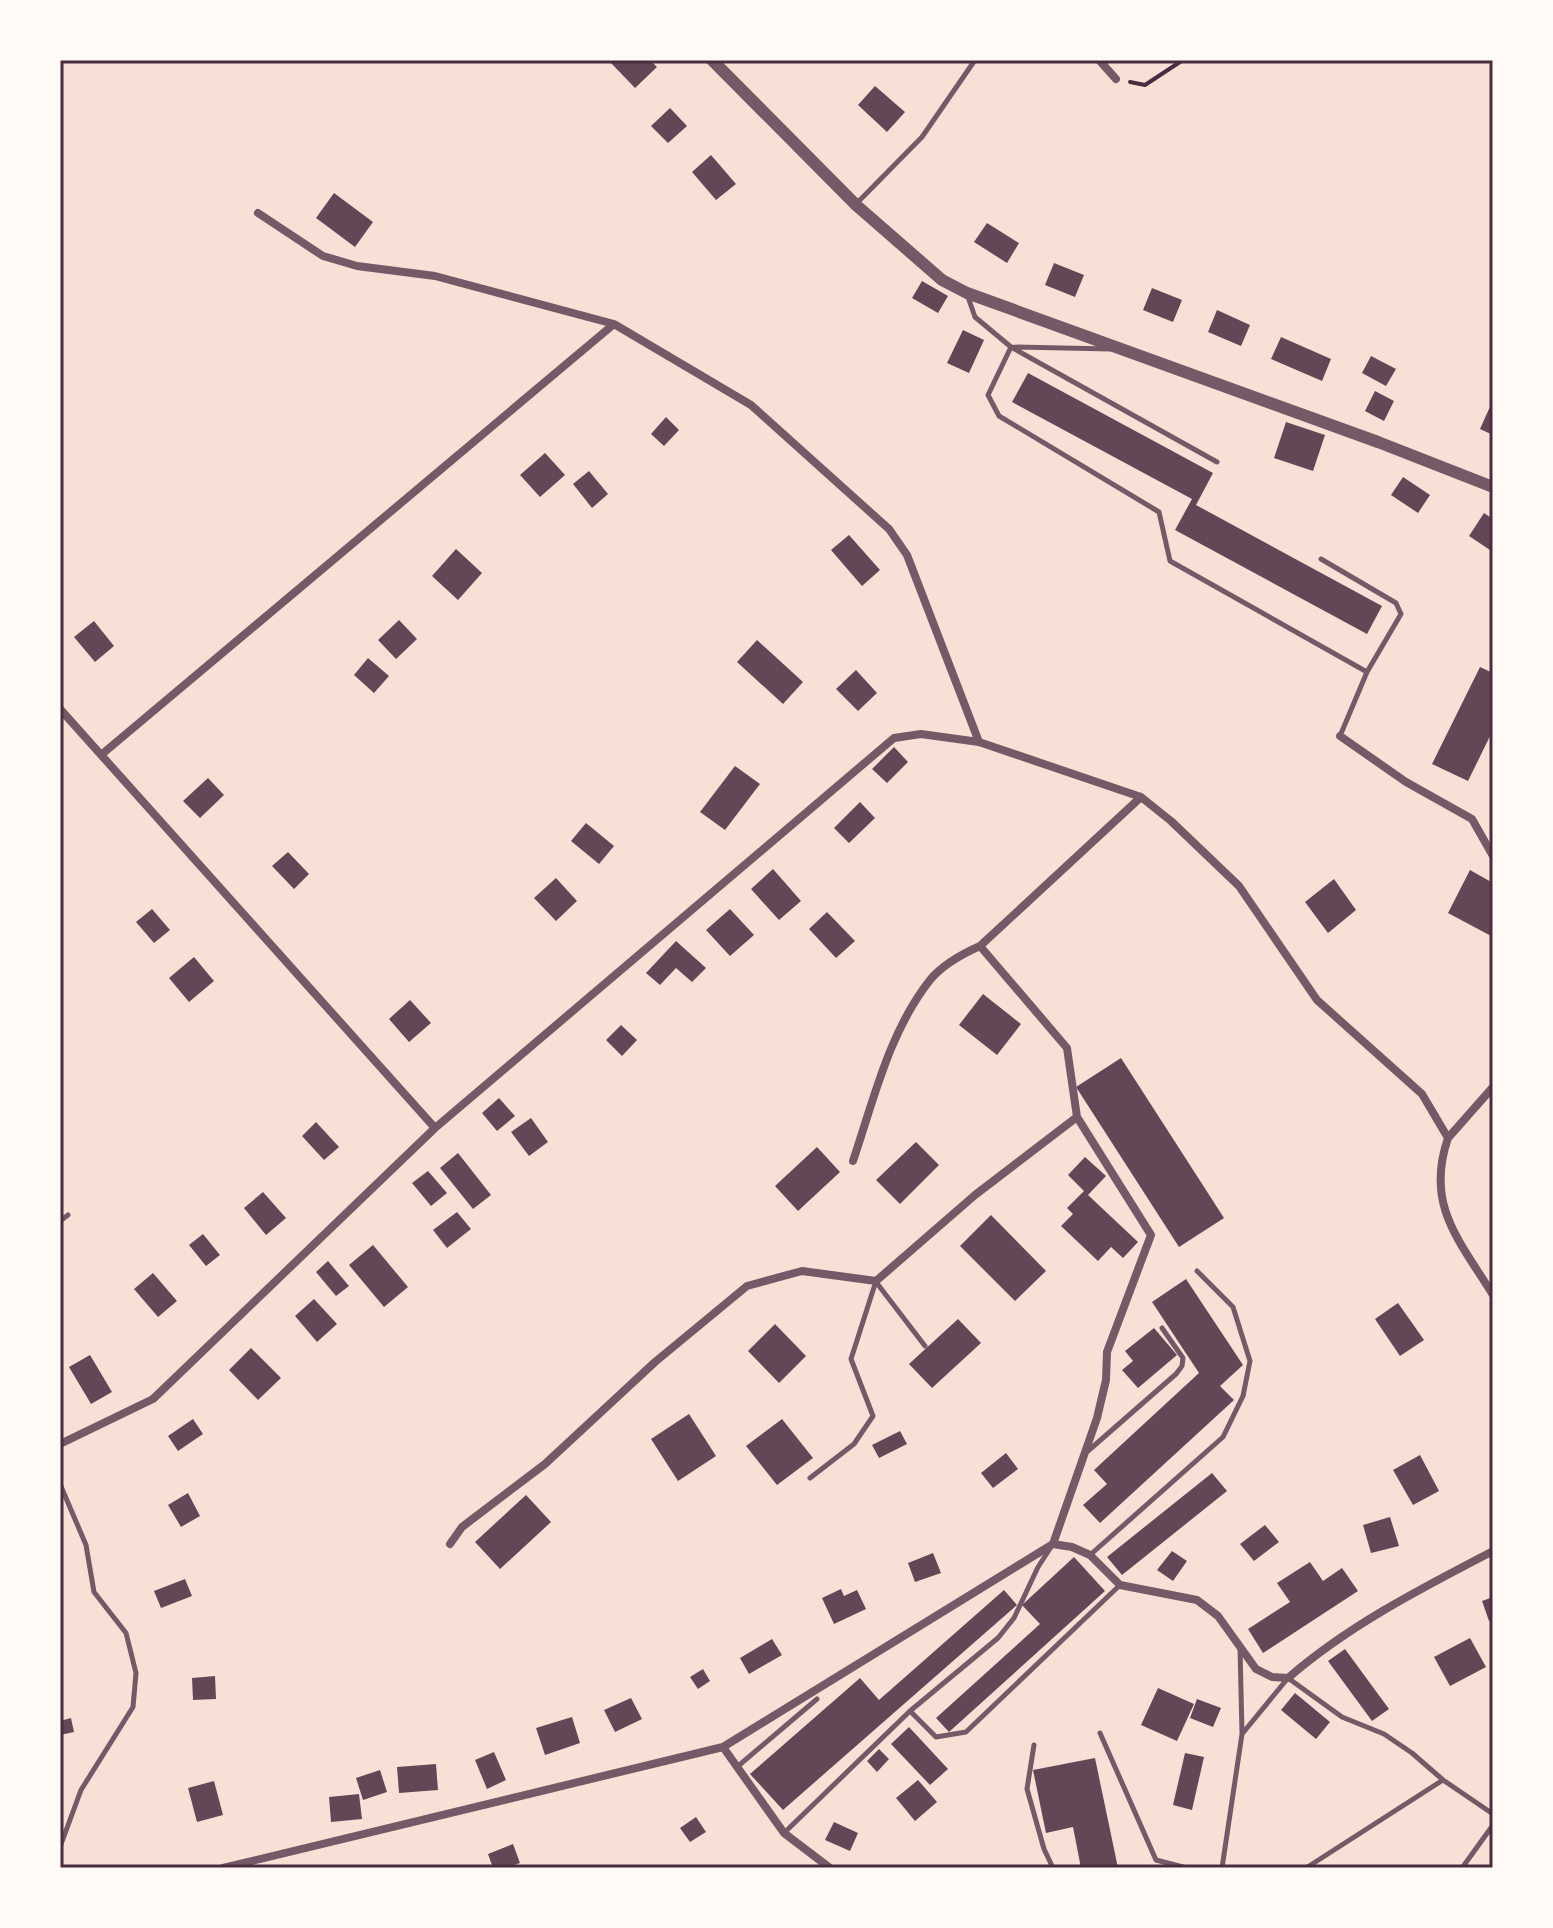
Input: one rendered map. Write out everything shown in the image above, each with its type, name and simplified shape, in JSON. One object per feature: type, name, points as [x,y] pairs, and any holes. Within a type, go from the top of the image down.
[{"type":"street","points":[[712,60],[856,205],[942,280],[967,293],[1378,442],[1493,487]]},
{"type":"street","points":[[1099,60],[1116,79]]},
{"type":"street","points":[[258,213],[323,256],[357,266],[435,276],[614,324],[751,405],[889,529],[907,555],[979,742]]},
{"type":"street","points":[[101,755],[614,324]]},
{"type":"street","points":[[60,709],[435,1128]]},
{"type":"street","points":[[60,1444],[153,1399],[435,1128],[894,738],[921,734],[979,742],[1141,797],[1171,821],[1239,886],[1317,1000],[1422,1094],[1448,1138]]},
{"type":"street","points":[[1340,736],[1406,782],[1472,819],[1493,856]]},
{"type":"street","points":[[853,1161],[898,1030],[931,978],[957,957],[980,946],[1141,797]]},
{"type":"street","points":[[223,1868],[723,1747],[1053,1544],[1088,1451],[1106,1380],[1107,1352],[1151,1235],[1077,1117],[1067,1048],[980,946]]},
{"type":"street","points":[[1493,1087],[1448,1138],[1440,1161],[1439,1183],[1450,1226],[1493,1295]]},
{"type":"street","points":[[450,1544],[462,1527],[545,1464],[655,1362],[747,1286],[802,1271],[876,1281],[975,1195],[1077,1117]]},
{"type":"street","points":[[1053,1544],[1072,1547],[1090,1555],[1120,1585],[1197,1600],[1218,1616],[1256,1669],[1272,1677],[1288,1678],[1309,1660],[1382,1611],[1493,1551]]},
{"type":"street","points":[[723,1747],[784,1833],[830,1868]]},
{"type":"lane","points":[[856,205],[922,137],[975,60]]},
{"type":"lane","points":[[967,293],[975,317],[1011,347],[1217,462]]},
{"type":"lane","points":[[1011,347],[1120,349]]},
{"type":"lane","points":[[1011,347],[988,395],[999,416],[1159,512],[1170,561],[1367,672]]},
{"type":"lane","points":[[1321,559],[1396,603],[1401,614],[1367,672],[1340,736]]},
{"type":"lane","points":[[60,1221],[68,1215]]},
{"type":"lane","points":[[1090,1555],[1223,1437],[1243,1396],[1250,1361],[1233,1307],[1197,1271]]},
{"type":"lane","points":[[876,1281],[925,1346]]},
{"type":"lane","points":[[810,1478],[854,1444],[873,1416],[851,1359],[876,1281]]},
{"type":"lane","points":[[1088,1451],[1182,1366],[1183,1358],[1162,1328]]},
{"type":"lane","points":[[60,1484],[86,1545],[94,1592],[126,1633],[136,1673],[133,1707],[81,1790],[60,1847]]},
{"type":"lane","points":[[784,1833],[910,1711],[998,1638],[1014,1618],[1038,1567],[1053,1544]]},
{"type":"lane","points":[[910,1711],[936,1737],[966,1732],[1120,1585]]},
{"type":"lane","points":[[1222,1868],[1242,1734],[1240,1648]]},
{"type":"lane","points":[[1242,1734],[1288,1678],[1342,1717],[1384,1734],[1493,1814]]},
{"type":"lane","points":[[736,1768],[817,1699]]},
{"type":"lane","points":[[1100,1733],[1156,1860]]},
{"type":"lane","points":[[1034,1745],[1027,1789],[1044,1849],[1053,1868]]},
{"type":"lane","points":[[1306,1868],[1443,1780]]},
{"type":"lane","points":[[1462,1868],[1493,1825]]},
{"type":"lane","points":[[1148,1868],[1156,1860]]},
{"type":"lane","points":[[1156,1860],[1187,1868]]},
{"type":"path","points":[[1116,79],[1145,85],[1183,60]]},
{"type":"building","points":[[614,60],[650,60],[657,67],[635,88],[611,63]]},
{"type":"building","points":[[875,86],[905,112],[887,132],[858,105]]},
{"type":"building","points":[[670,108],[687,126],[668,143],[651,126]]},
{"type":"building","points":[[711,155],[736,184],[716,200],[692,172]]},
{"type":"building","points":[[334,193],[373,222],[355,247],[316,218]]},
{"type":"building","points":[[987,223],[1019,243],[1007,263],[974,242]]},
{"type":"building","points":[[1054,263],[1084,275],[1075,297],[1045,285]]},
{"type":"building","points":[[922,281],[948,296],[938,313],[912,298]]},
{"type":"building","points":[[1152,288],[1182,300],[1173,322],[1143,310]]},
{"type":"building","points":[[1217,310],[1250,325],[1241,346],[1208,332]]},
{"type":"building","points":[[963,330],[984,340],[969,373],[947,363]]},
{"type":"building","points":[[1281,337],[1331,359],[1322,381],[1271,359]]},
{"type":"building","points":[[1371,356],[1396,369],[1386,386],[1362,373]]},
{"type":"building","points":[[1028,373],[1213,473],[1196,505],[1382,606],[1367,634],[1175,530],[1192,499],[1012,402]]},
{"type":"building","points":[[1375,391],[1394,401],[1384,421],[1365,411]]},
{"type":"building","points":[[1493,400],[1493,435],[1480,429]]},
{"type":"building","points":[[666,417],[679,430],[664,446],[651,434]]},
{"type":"building","points":[[1286,422],[1325,435],[1313,471],[1274,458]]},
{"type":"building","points":[[545,453],[565,475],[540,497],[520,475]]},
{"type":"building","points":[[589,471],[608,494],[592,508],[573,484]]},
{"type":"building","points":[[1403,477],[1430,495],[1418,513],[1391,495]]},
{"type":"building","points":[[1484,513],[1493,519],[1493,552],[1469,536]]},
{"type":"building","points":[[849,535],[880,570],[862,586],[831,550]]},
{"type":"building","points":[[456,549],[482,573],[458,600],[432,576]]},
{"type":"building","points":[[399,620],[417,639],[396,659],[378,640]]},
{"type":"building","points":[[94,621],[114,646],[95,662],[74,637]]},
{"type":"building","points":[[757,640],[803,682],[783,704],[737,662]]},
{"type":"building","points":[[368,658],[389,676],[374,693],[354,675]]},
{"type":"building","points":[[1480,667],[1493,673],[1493,730],[1468,781],[1432,764]]},
{"type":"building","points":[[856,670],[877,693],[858,711],[836,689]]},
{"type":"building","points":[[894,747],[908,762],[887,783],[872,769]]},
{"type":"building","points":[[735,766],[760,784],[725,830],[700,812]]},
{"type":"building","points":[[208,778],[224,795],[200,818],[183,801]]},
{"type":"building","points":[[860,802],[875,818],[849,843],[834,828]]},
{"type":"building","points":[[586,823],[614,846],[599,864],[571,841]]},
{"type":"building","points":[[288,852],[309,874],[294,889],[272,866]]},
{"type":"building","points":[[773,869],[801,901],[779,920],[751,889]]},
{"type":"building","points":[[1470,870],[1493,883],[1493,937],[1448,913]]},
{"type":"building","points":[[556,878],[577,901],[556,921],[534,898]]},
{"type":"building","points":[[1334,879],[1356,910],[1328,933],[1305,902]]},
{"type":"building","points":[[152,909],[170,930],[154,943],[136,922]]},
{"type":"building","points":[[730,909],[754,935],[730,956],[706,930]]},
{"type":"building","points":[[827,912],[855,941],[836,958],[809,929]]},
{"type":"building","points":[[676,941],[706,968],[692,982],[676,968],[660,985],[646,973]]},
{"type":"building","points":[[194,957],[214,981],[189,1002],[169,978]]},
{"type":"building","points":[[983,994],[1021,1024],[997,1055],[959,1025]]},
{"type":"building","points":[[410,1000],[431,1023],[409,1042],[389,1019]]},
{"type":"building","points":[[621,1025],[637,1040],[622,1056],[606,1040]]},
{"type":"building","points":[[1121,1058],[1224,1218],[1179,1247],[1076,1087]]},
{"type":"building","points":[[499,1098],[515,1116],[497,1131],[482,1113]]},
{"type":"building","points":[[531,1118],[548,1142],[529,1156],[511,1132]]},
{"type":"building","points":[[316,1122],[339,1147],[324,1160],[302,1136]]},
{"type":"building","points":[[916,1142],[939,1165],[900,1204],[876,1180]]},
{"type":"building","points":[[817,1147],[840,1172],[798,1211],[775,1186]]},
{"type":"building","points":[[458,1153],[491,1195],[473,1209],[440,1168]]},
{"type":"building","points":[[1085,1157],[1106,1176],[1088,1195],[1138,1242],[1123,1258],[1111,1247],[1098,1261],[1061,1226],[1073,1214],[1067,1208],[1084,1191],[1068,1175]]},
{"type":"building","points":[[428,1171],[447,1193],[431,1206],[412,1183]]},
{"type":"building","points":[[263,1192],[286,1218],[266,1235],[244,1208]]},
{"type":"building","points":[[457,1212],[471,1229],[447,1248],[433,1230]]},
{"type":"building","points":[[991,1215],[1046,1271],[1015,1301],[960,1246]]},
{"type":"building","points":[[203,1234],[220,1255],[206,1266],[189,1245]]},
{"type":"building","points":[[373,1245],[408,1287],[384,1307],[349,1265]]},
{"type":"building","points":[[328,1261],[349,1286],[336,1296],[316,1272]]},
{"type":"building","points":[[153,1273],[177,1301],[158,1317],[134,1289]]},
{"type":"building","points":[[1186,1279],[1243,1365],[1220,1386],[1234,1400],[1100,1523],[1083,1505],[1107,1484],[1094,1470],[1199,1373],[1152,1302]]},
{"type":"building","points":[[314,1299],[337,1324],[317,1342],[295,1316]]},
{"type":"building","points":[[1398,1303],[1424,1340],[1400,1356],[1375,1319]]},
{"type":"building","points":[[958,1319],[981,1343],[932,1388],[909,1364]]},
{"type":"building","points":[[775,1324],[806,1356],[779,1383],[748,1351]]},
{"type":"building","points":[[1154,1328],[1177,1355],[1138,1388],[1122,1370],[1133,1361],[1125,1351]]},
{"type":"building","points":[[251,1348],[281,1378],[258,1400],[229,1370]]},
{"type":"building","points":[[90,1355],[112,1392],[91,1404],[69,1367]]},
{"type":"building","points":[[689,1414],[716,1456],[678,1481],[651,1439]]},
{"type":"building","points":[[193,1419],[203,1434],[178,1451],[168,1436]]},
{"type":"building","points":[[782,1419],[813,1458],[777,1485],[746,1446]]},
{"type":"building","points":[[900,1431],[907,1444],[879,1458],[872,1445]]},
{"type":"building","points":[[1006,1453],[1018,1469],[993,1488],[981,1473]]},
{"type":"building","points":[[1420,1455],[1439,1491],[1413,1505],[1393,1470]]},
{"type":"building","points":[[1212,1473],[1227,1491],[1122,1575],[1107,1557]]},
{"type":"building","points":[[188,1493],[200,1516],[181,1527],[168,1505]]},
{"type":"building","points":[[526,1495],[551,1522],[500,1569],[475,1542]]},
{"type":"building","points":[[1390,1517],[1399,1546],[1371,1553],[1363,1525]]},
{"type":"building","points":[[1265,1525],[1279,1542],[1254,1561],[1240,1544]]},
{"type":"building","points":[[1172,1551],[1187,1561],[1173,1581],[1157,1570]]},
{"type":"building","points":[[933,1553],[941,1573],[915,1582],[908,1563]]},
{"type":"building","points":[[1074,1557],[1105,1591],[949,1732],[936,1718],[1040,1624],[1022,1605]]},
{"type":"building","points":[[1310,1562],[1323,1581],[1342,1568],[1358,1591],[1263,1653],[1248,1629],[1290,1602],[1277,1583]]},
{"type":"building","points":[[185,1579],[192,1596],[161,1608],[154,1591]]},
{"type":"building","points":[[841,1589],[844,1596],[857,1590],[866,1609],[834,1624],[822,1598]]},
{"type":"building","points":[[1004,1590],[1017,1605],[783,1810],[750,1774],[860,1678],[879,1700]]},
{"type":"building","points":[[1493,1597],[1493,1620],[1489,1621],[1482,1601]]},
{"type":"building","points":[[1470,1638],[1486,1667],[1450,1686],[1434,1657]]},
{"type":"building","points":[[772,1639],[782,1655],[749,1674],[740,1658]]},
{"type":"building","points":[[1345,1649],[1389,1709],[1372,1721],[1328,1661]]},
{"type":"building","points":[[703,1669],[710,1681],[698,1689],[690,1677]]},
{"type":"building","points":[[215,1676],[216,1699],[193,1700],[192,1678]]},
{"type":"building","points":[[1158,1688],[1194,1704],[1177,1741],[1141,1725]]},
{"type":"building","points":[[1295,1693],[1330,1722],[1316,1739],[1281,1710]]},
{"type":"building","points":[[631,1698],[642,1719],[615,1732],[604,1710]]},
{"type":"building","points":[[1197,1699],[1221,1708],[1213,1727],[1190,1718]]},
{"type":"building","points":[[572,1717],[580,1743],[545,1755],[536,1728]]},
{"type":"building","points":[[71,1718],[74,1732],[60,1735],[60,1721]]},
{"type":"building","points":[[909,1727],[948,1769],[930,1785],[891,1744]]},
{"type":"building","points":[[879,1749],[889,1759],[877,1772],[867,1761]]},
{"type":"building","points":[[494,1752],[506,1780],[487,1789],[475,1760]]},
{"type":"building","points":[[1185,1753],[1204,1757],[1192,1810],[1173,1805]]},
{"type":"building","points":[[1095,1758],[1118,1868],[1081,1868],[1073,1827],[1046,1833],[1033,1770]]},
{"type":"building","points":[[436,1764],[438,1790],[399,1793],[397,1767]]},
{"type":"building","points":[[380,1770],[387,1792],[363,1800],[356,1778]]},
{"type":"building","points":[[918,1780],[937,1802],[915,1821],[896,1798]]},
{"type":"building","points":[[214,1781],[223,1815],[197,1822],[188,1788]]},
{"type":"building","points":[[359,1794],[362,1819],[331,1822],[329,1797]]},
{"type":"building","points":[[696,1817],[706,1832],[690,1842],[680,1828]]},
{"type":"building","points":[[834,1822],[858,1833],[850,1851],[825,1840]]},
{"type":"building","points":[[513,1844],[520,1863],[493,1868],[488,1854]]}]
